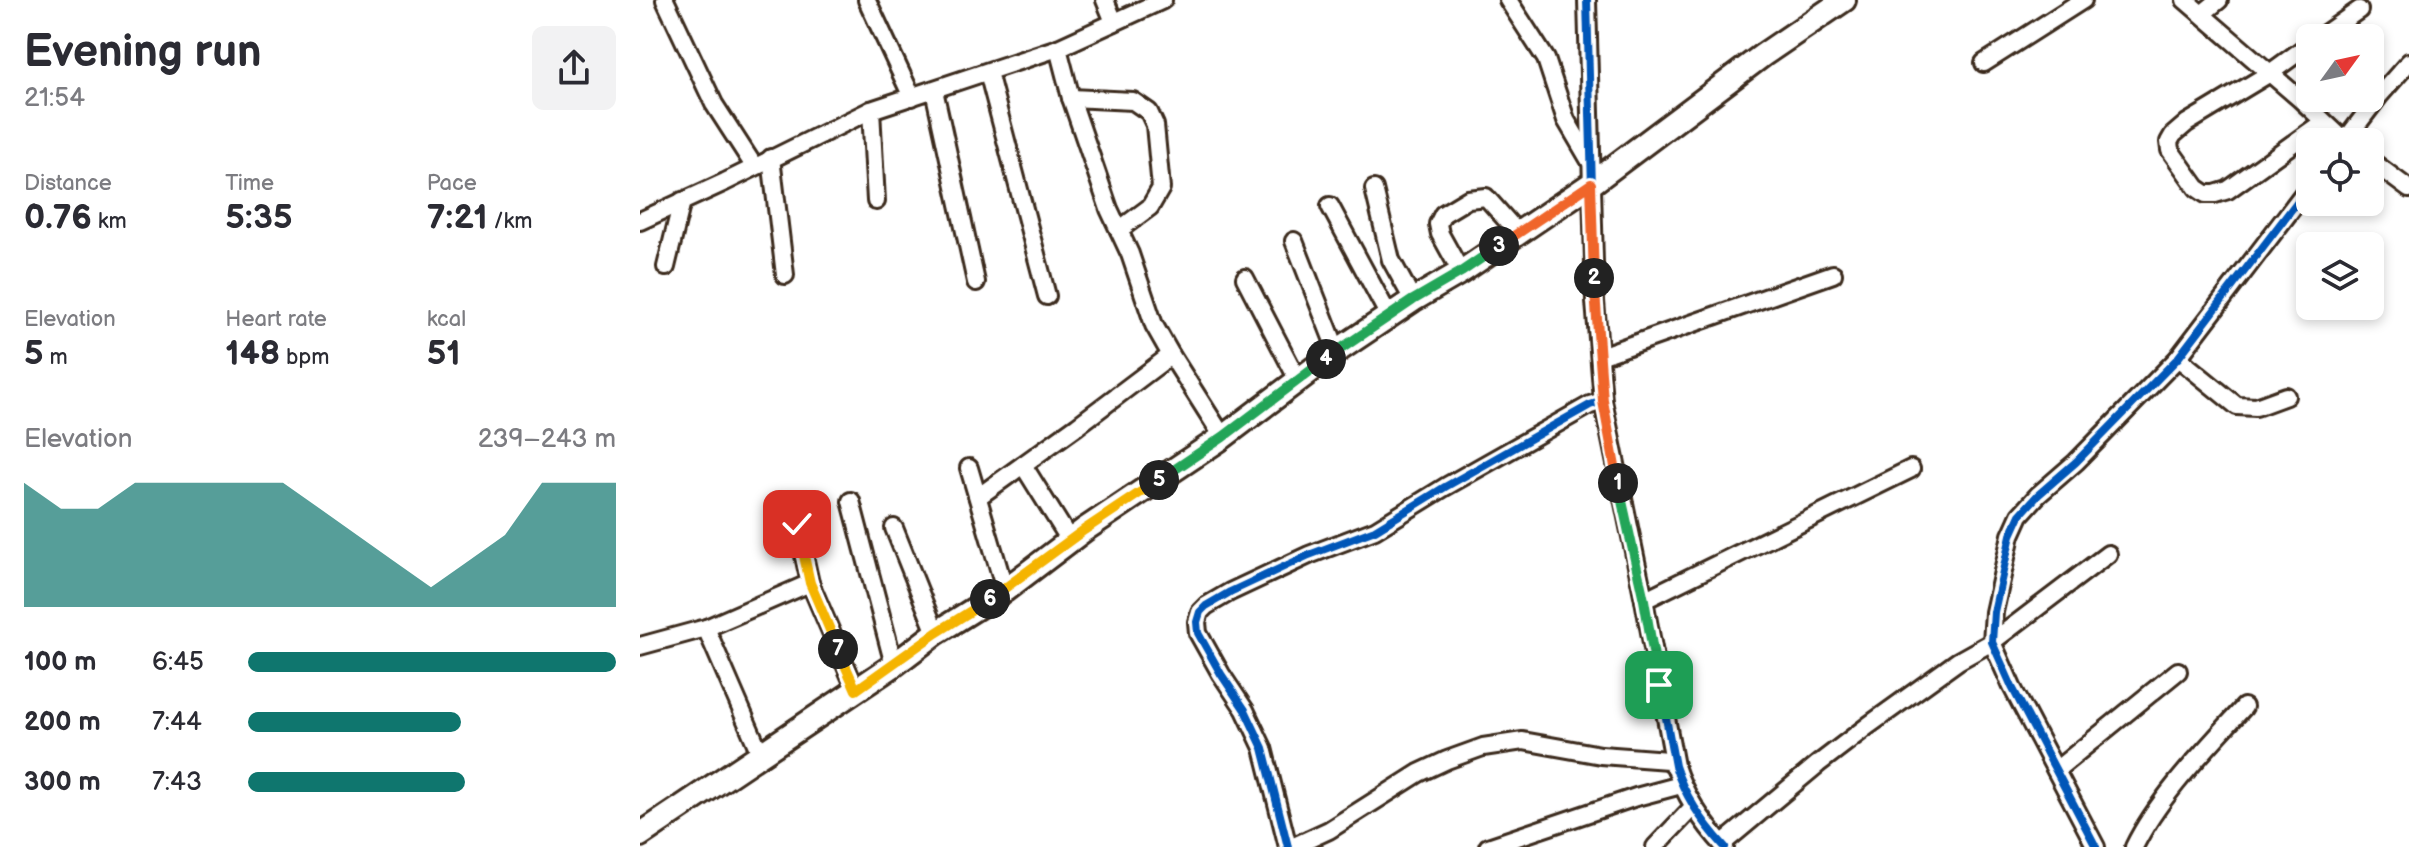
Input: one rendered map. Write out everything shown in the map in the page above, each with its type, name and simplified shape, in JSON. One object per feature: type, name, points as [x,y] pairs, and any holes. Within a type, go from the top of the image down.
[{"type":"main road","points":[[640,835],[894,665],[936,633],[1005,590],[1084,530],[1223,437],[1337,351],[1591,184],[1763,55],[1844,0]]},
{"type":"street","points":[[665,0],[714,104],[754,166]]},
{"type":"street","points":[[867,0],[912,97]]},
{"type":"street","points":[[1105,0],[1114,22]]},
{"type":"street","points":[[640,221],[871,110],[1058,48],[1163,0]]},
{"type":"street","points":[[1508,0],[1546,59],[1566,120],[1590,161]]},
{"type":"street","points":[[1587,0],[1595,301],[1603,401],[1675,766],[1693,807],[1723,846],[1818,764],[1869,725],[1958,661],[1992,642],[2108,554]]},
{"type":"street","points":[[1984,63],[2083,0]]},
{"type":"street","points":[[2185,0],[2330,128]]},
{"type":"street","points":[[2202,14],[2219,0]]},
{"type":"street","points":[[2339,24],[2359,10]]},
{"type":"street","points":[[1058,48],[1071,98],[1109,209],[1130,254],[1154,325],[1223,437]]},
{"type":"street","points":[[2296,54],[2187,123],[2173,135],[2169,142],[2170,150],[2197,188],[2206,194],[2215,194],[2228,190],[2323,122]]},
{"type":"street","points":[[2355,128],[2409,62]]},
{"type":"street","points":[[988,72],[1047,296]]},
{"type":"street","points":[[934,90],[976,282]]},
{"type":"street","points":[[1071,98],[1133,101],[1149,112],[1155,125],[1161,188],[1150,207],[1119,230]]},
{"type":"street","points":[[871,110],[876,201]]},
{"type":"street","points":[[771,158],[785,275]]},
{"type":"street","points":[[2384,170],[2409,189]]},
{"type":"street","points":[[1374,189],[1391,260],[1413,300]]},
{"type":"street","points":[[1461,272],[1440,234],[1438,224],[1443,214],[1468,199],[1486,197],[1518,233]]},
{"type":"street","points":[[666,267],[682,201]]},
{"type":"street","points":[[2096,847],[2012,687],[1992,642],[1994,612],[2011,535],[2020,515],[2038,495],[2087,452],[2178,358],[2296,203]]},
{"type":"street","points":[[1330,206],[1389,316]]},
{"type":"street","points":[[1294,241],[1337,351]]},
{"type":"street","points":[[1600,356],[1833,274]]},
{"type":"street","points":[[1245,278],[1298,380]]},
{"type":"street","points":[[978,497],[1171,355]]},
{"type":"street","points":[[2178,358],[2237,406],[2256,407],[2286,396]]},
{"type":"street","points":[[1603,401],[1590,405],[1445,487],[1375,530],[1309,555],[1230,592],[1200,612],[1198,633],[1245,710],[1263,748],[1290,847],[1329,830],[1419,773],[1483,747],[1523,741],[1601,755],[1668,760],[1675,766]]},
{"type":"street","points":[[1023,465],[1071,542]]},
{"type":"street","points":[[969,468],[1005,590]]},
{"type":"street","points":[[1644,600],[1911,469]]},
{"type":"street","points":[[851,501],[894,665]]},
{"type":"street","points":[[797,524],[810,583],[856,690]]},
{"type":"street","points":[[894,528],[936,633]]},
{"type":"street","points":[[640,646],[706,628],[810,583]]},
{"type":"street","points":[[706,628],[760,753]]},
{"type":"street","points":[[2056,770],[2178,671]]},
{"type":"street","points":[[2134,847],[2191,766],[2244,707]]},
{"type":"street","points":[[1488,847],[1681,785]]},
{"type":"street","points":[[1655,847],[1693,807]]},
{"type":"cycle path","points":[[1587,0],[1595,301],[1603,401],[1675,766],[1696,809],[1725,847]]},
{"type":"cycle path","points":[[2096,847],[2012,687],[1992,642],[1994,612],[2011,535],[2020,515],[2038,495],[2076,462],[2178,358],[2296,203]]},
{"type":"cycle path","points":[[1288,847],[1263,748],[1245,710],[1198,633],[1200,612],[1230,592],[1309,555],[1375,530],[1445,487],[1590,405],[1603,401]]},
{"type":"route","points":[[797,524],[810,583],[856,690],[1223,437],[1337,351],[1591,184],[1595,301],[1603,401],[1659,685]]}]
